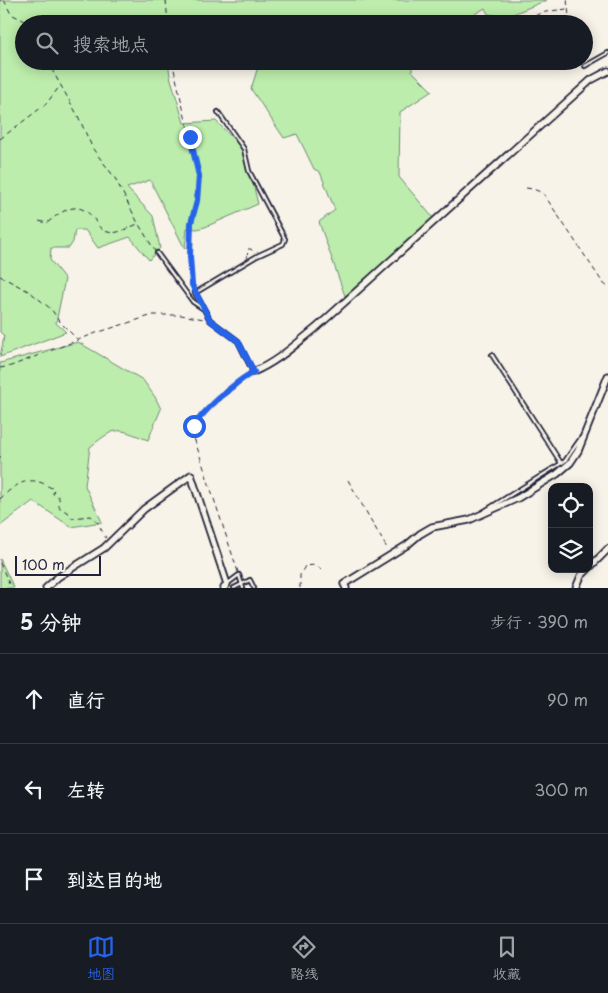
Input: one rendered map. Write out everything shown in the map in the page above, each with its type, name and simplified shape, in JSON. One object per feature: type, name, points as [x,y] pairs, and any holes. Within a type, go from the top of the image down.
[{"type":"street","points":[[254,372],[266,367],[283,355],[316,328],[590,80],[608,72]]},
{"type":"street","points":[[346,588],[344,584],[407,545],[432,527],[469,520],[518,498],[557,474],[570,463],[578,450],[608,376]]},
{"type":"street","points":[[46,588],[58,577],[104,548],[144,509],[190,475],[226,586]]},
{"type":"street","points":[[593,565],[608,549]]},
{"type":"street","points":[[576,588],[581,576],[584,573]]},
{"type":"lane","points":[[593,61],[608,52]]},
{"type":"lane","points":[[218,112],[244,149],[249,171],[285,239],[283,244],[257,256],[195,293],[210,320],[238,341],[254,372]]},
{"type":"lane","points":[[157,253],[193,302],[204,309]]},
{"type":"lane","points":[[492,355],[561,463]]},
{"type":"lane","points":[[477,516],[561,463],[571,455],[585,430]]},
{"type":"lane","points":[[226,586],[239,575],[242,586]]},
{"type":"lane","points":[[234,588],[242,586],[250,580],[254,588]]},
{"type":"path","points":[[2,0],[11,14],[15,16]]},
{"type":"path","points":[[166,0],[167,15]]},
{"type":"path","points":[[567,0],[569,15]]},
{"type":"path","points":[[534,15],[545,11],[568,10]]},
{"type":"path","points":[[52,70],[78,116],[93,149],[115,178],[138,223],[157,253]]},
{"type":"path","points":[[174,70],[199,176],[197,201],[191,223],[190,256],[192,285],[195,293]]},
{"type":"path","points":[[0,139],[46,104],[60,86]]},
{"type":"path","points":[[526,188],[543,193],[603,284],[608,287]]},
{"type":"path","points":[[39,221],[47,223],[70,208],[88,212],[103,230],[109,233],[138,223]]},
{"type":"path","points":[[246,263],[248,249],[251,249],[257,256]]},
{"type":"path","points":[[0,276],[30,292],[54,312],[61,323],[78,340]]},
{"type":"path","points":[[0,368],[11,366],[153,314],[181,315],[210,320]]},
{"type":"path","points":[[239,575],[194,438],[194,426],[199,418],[223,396],[254,372]]},
{"type":"path","points":[[348,480],[391,555]]},
{"type":"path","points":[[0,499],[10,490],[24,482],[39,482],[54,488],[52,494],[60,498],[59,507],[68,513],[71,518],[92,516],[110,542]]},
{"type":"path","points":[[0,563],[11,588]]},
{"type":"path","points":[[300,588],[300,575],[305,566],[315,565],[321,569]]},
{"type":"green space","points":[[0,0],[547,0],[511,15],[488,14],[485,8],[473,15],[15,15],[15,70],[169,70],[184,123],[216,121],[245,151],[258,204],[205,227],[197,229],[187,228],[185,249],[150,180],[127,188],[153,216],[160,248],[149,260],[130,237],[98,248],[85,230],[75,230],[73,242],[69,248],[51,248],[50,260],[65,279],[56,323],[66,332],[0,357],[4,336],[0,332]]},
{"type":"green space","points":[[257,70],[412,70],[432,91],[400,112],[399,177],[434,219],[345,296],[319,222],[335,210],[320,172],[314,169],[297,134],[284,138],[251,89]]},
{"type":"green space","points":[[78,342],[143,380],[161,409],[148,440],[118,431],[106,435],[90,447],[85,486],[102,522],[71,527],[33,501],[0,526],[0,363]]},
{"type":"green space","points":[[0,559],[14,588],[0,588]]},
{"type":"route","points":[[190,137],[199,176],[197,201],[191,223],[190,256],[192,285],[210,320],[238,341],[254,372],[223,396],[199,418],[194,426]]}]
